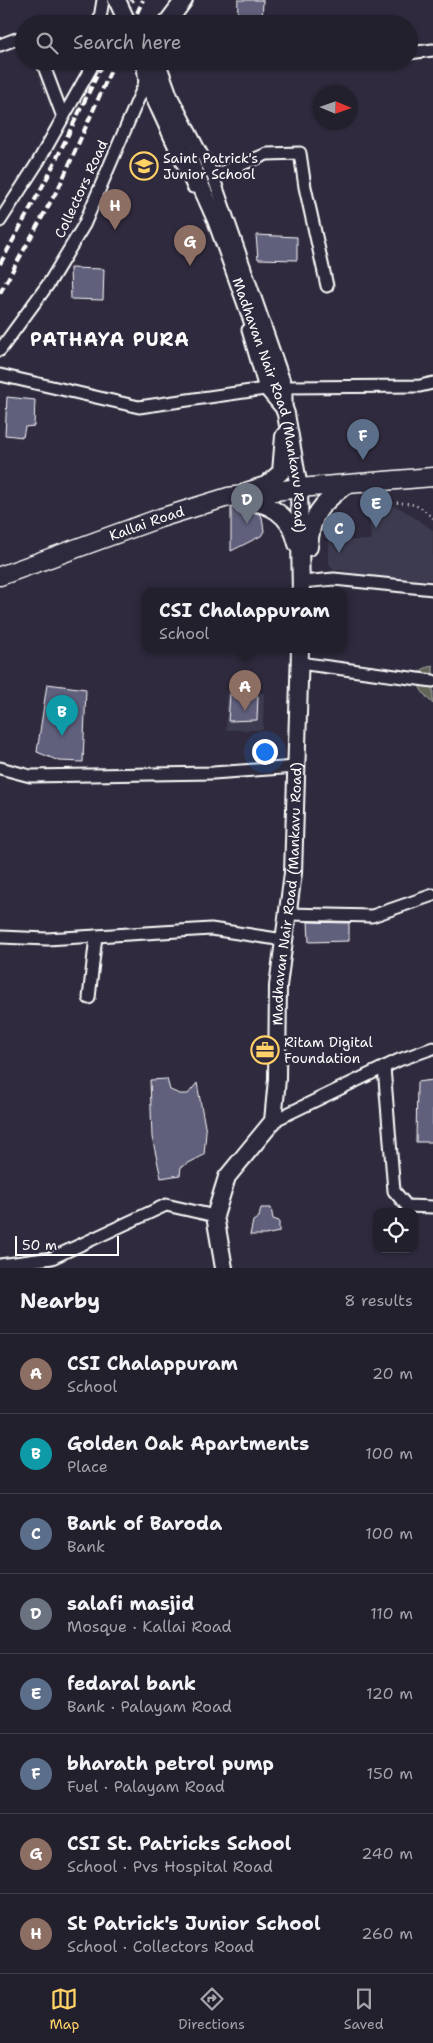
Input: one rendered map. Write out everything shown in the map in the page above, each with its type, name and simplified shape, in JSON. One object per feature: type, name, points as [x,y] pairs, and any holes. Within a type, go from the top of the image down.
[{"type":"main road","points":[[117,0],[124,15]]},
{"type":"main road","points":[[173,15],[184,0]]},
{"type":"main road","name":"Madhavan Nair Road (Mankavu Road)","points":[[148,70],[216,220],[286,421],[300,488],[302,587]]},
{"type":"main road","points":[[228,497],[266,485],[281,472],[286,421]]},
{"type":"main road","name":"Kallai Road","points":[[0,576],[160,518],[228,497],[300,488],[433,477]]},
{"type":"main road","points":[[302,587],[310,530],[315,514],[324,503],[347,484]]},
{"type":"main road","points":[[228,497],[258,501],[271,506],[284,517],[293,530],[300,558]]},
{"type":"main road","name":"Madhavan Nair Road (Mankavu Road)","points":[[273,1121],[278,1079],[278,986],[293,873],[300,656]]},
{"type":"main road","points":[[224,1268],[215,1216],[227,1177],[273,1121]]},
{"type":"street","points":[[100,15],[103,0]]},
{"type":"street","points":[[0,46],[15,39]]},
{"type":"street","points":[[418,52],[433,50]]},
{"type":"street","points":[[45,70],[63,118]]},
{"type":"street","points":[[0,221],[38,162],[90,70]]},
{"type":"street","points":[[144,70],[145,83],[212,230],[239,301],[266,389],[286,421]]},
{"type":"street","points":[[162,70],[172,97],[213,176],[286,387],[286,421]]},
{"type":"street","name":"Collectors Road","points":[[0,350],[49,283],[84,225],[145,83]]},
{"type":"street","points":[[213,176],[267,154],[300,153],[305,187],[327,286]]},
{"type":"street","points":[[0,375],[138,407],[266,389]]},
{"type":"street","points":[[286,387],[420,386],[433,383]]},
{"type":"street","points":[[302,587],[334,579],[433,589]]},
{"type":"street","points":[[300,656],[433,681]]},
{"type":"street","points":[[0,768],[30,776],[213,773],[296,766]]},
{"type":"street","points":[[288,914],[372,916],[433,895]]},
{"type":"street","points":[[1,937],[47,939],[212,929],[284,940]]},
{"type":"street","points":[[0,931],[0,944]]},
{"type":"street","points":[[89,998],[96,936]]},
{"type":"street","points":[[273,1121],[399,1060],[433,1048]]},
{"type":"street","points":[[384,1068],[394,1190],[407,1206],[433,1207]]},
{"type":"street","points":[[0,1265],[52,1258],[166,1205],[215,1216]]},
{"type":"path","points":[[370,482],[373,502],[381,504],[408,503],[418,506],[433,518]]},
{"type":"shaded area","points":[[393,506],[402,509],[433,530],[433,580],[362,576],[342,570],[334,570],[329,564],[329,540],[371,540],[369,510]]},
{"type":"shaded area","points":[[227,690],[264,693],[263,730],[226,730]]},
{"type":"green space","points":[[433,665],[433,704],[421,690],[417,677],[421,670]]},
{"type":"building","points":[[238,0],[263,0],[262,15],[237,15]]},
{"type":"building","points":[[256,235],[297,237],[297,260],[258,259]]},
{"type":"building","points":[[70,268],[104,269],[103,300],[71,299]]},
{"type":"building","points":[[7,397],[35,400],[34,426],[25,427],[23,437],[5,435]]},
{"type":"building","points":[[231,507],[259,514],[262,517],[264,531],[261,536],[231,551]]},
{"type":"building","points":[[47,684],[86,689],[83,762],[59,761],[37,752]]},
{"type":"building","points":[[230,694],[258,696],[257,720],[228,721]]},
{"type":"building","points":[[308,922],[349,923],[349,941],[309,942]]},
{"type":"building","points":[[167,1079],[170,1090],[180,1094],[188,1094],[197,1083],[206,1132],[204,1155],[181,1167],[180,1175],[161,1178],[152,1137],[150,1080]]},
{"type":"building","points":[[433,1080],[433,1142],[416,1142],[417,1082]]},
{"type":"building","points":[[261,1208],[271,1208],[273,1219],[279,1221],[279,1232],[265,1235],[250,1235],[253,1221],[259,1217]]},
{"type":"railway","points":[[126,15],[132,0]]},
{"type":"railway","points":[[136,15],[143,0]]},
{"type":"railway","points":[[0,264],[48,176],[100,70]]},
{"type":"railway","points":[[0,293],[60,185],[111,70]]},
{"type":"place","name":"Saint Patrick's Junior School","points":[[144,166]]},
{"type":"place","name":"St Patrick's Junior School","points":[[115,230]]},
{"type":"place","name":"CSI St. Patricks School","points":[[190,266]]},
{"type":"place","name":"bharath petrol pump","points":[[363,460]]},
{"type":"place","name":"salafi masjid","points":[[247,524]]},
{"type":"place","name":"fedaral bank","points":[[376,528]]},
{"type":"place","name":"Bank of Baroda","points":[[339,553]]},
{"type":"place","name":"CSI Chalappuram","points":[[245,711]]},
{"type":"place","name":"Golden Oak Apartments","points":[[62,736]]},
{"type":"place","name":"Ritam Digital Foundation","points":[[265,1050]]},
{"type":"district","name":"PATHAYA PURA","points":[[110,339]]}]
